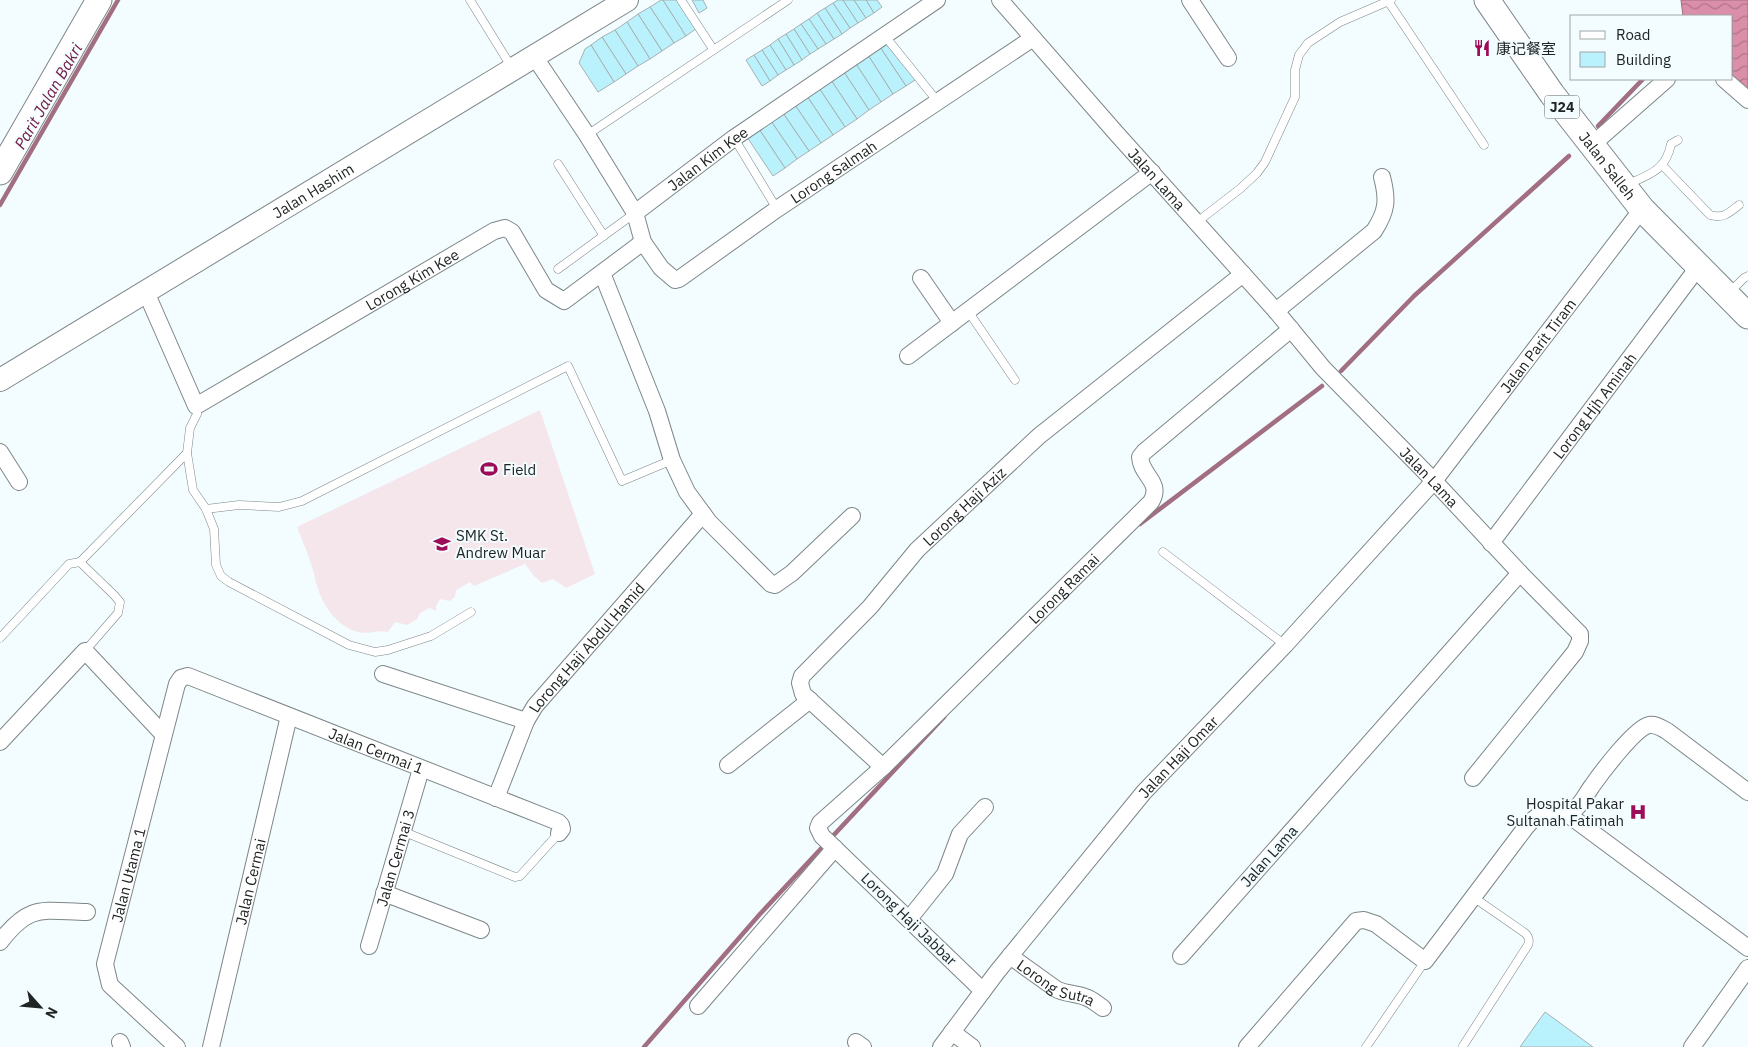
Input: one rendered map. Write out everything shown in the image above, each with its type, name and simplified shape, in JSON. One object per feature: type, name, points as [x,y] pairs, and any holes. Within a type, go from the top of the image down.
[{"type":"main road","points":[[0,172],[99,0]]},
{"type":"main road","name":"Jalan Salleh","points":[[1489,1],[1552,94],[1642,209],[1748,316]]},
{"type":"street","name":"Jalan Hashim","points":[[0,380],[627,0]]},
{"type":"street","name":"Jalan Kim Kee","points":[[636,213],[734,138],[937,0]]},
{"type":"street","name":"Jalan Lama","points":[[1000,0],[1276,311],[1323,368],[1434,481],[1520,573],[1181,956]]},
{"type":"street","points":[[1193,1],[1228,58]]},
{"type":"street","name":"Lorong Salmah","points":[[643,242],[661,268],[672,278],[679,279],[778,209],[1033,38]]},
{"type":"street","points":[[534,56],[636,213],[643,242],[602,273],[657,411],[672,460],[686,492],[709,522],[772,585],[783,581],[852,516]]},
{"type":"street","points":[[1593,144],[1667,80]]},
{"type":"street","points":[[1725,80],[1748,100]]},
{"type":"street","points":[[908,356],[1152,172]]},
{"type":"street","points":[[1276,311],[1374,231],[1385,210],[1387,195],[1382,177]]},
{"type":"street","name":"Jalan Parit Tiram","points":[[1434,481],[1642,209]]},
{"type":"street","name":"Lorong Kim Kee","points":[[196,406],[494,231],[505,228],[512,232],[546,290],[564,302],[602,273]]},
{"type":"street","name":"Lorong Hjh Aminah","points":[[1491,543],[1699,266]]},
{"type":"street","name":"Lorong Haji Aziz","points":[[883,767],[803,694],[800,683],[802,676],[870,607],[917,550],[1039,436],[1243,274]]},
{"type":"street","points":[[921,278],[952,323]]},
{"type":"street","points":[[146,292],[196,406]]},
{"type":"street","name":"Lorong Ramai","points":[[829,842],[818,828],[820,823],[883,767],[1151,502],[1155,494],[1155,487],[1140,463],[1140,457],[1144,452],[1291,329]]},
{"type":"street","points":[[0,452],[19,482]]},
{"type":"street","name":"Jalan Haji Omar","points":[[941,1047],[1010,956],[1144,792],[1285,645],[1434,481]]},
{"type":"street","name":"Lorong Haji Abdul Hamid","points":[[496,798],[530,714],[703,514]]},
{"type":"street","points":[[1473,778],[1575,652],[1580,641],[1580,634],[1520,573]]},
{"type":"street","points":[[0,742],[85,651],[163,734]]},
{"type":"street","points":[[383,674],[526,722]]},
{"type":"street","name":"Jalan Cermai 1","points":[[181,678],[188,676],[558,822],[561,825],[559,833]]},
{"type":"street","name":"Jalan Utama 1","points":[[177,1047],[110,985],[105,964],[163,734],[177,684],[181,678]]},
{"type":"street","points":[[728,765],[810,700]]},
{"type":"street","name":"Jalan Cermai","points":[[210,1047],[289,716]]},
{"type":"street","points":[[1566,813],[1578,807],[1596,779],[1635,733],[1646,726],[1654,725],[1667,731],[1748,792]]},
{"type":"street","name":"Jalan Cermai 3","points":[[369,946],[421,769]]},
{"type":"street","points":[[909,919],[945,874],[960,834],[985,807]]},
{"type":"street","points":[[1247,1047],[1356,921],[1364,920],[1376,924],[1425,961],[1526,827],[1537,815],[1556,811],[1566,813],[1748,948]]},
{"type":"street","points":[[698,1006],[829,842]]},
{"type":"street","name":"Lorong Haji Jabbar","points":[[829,842],[983,991]]},
{"type":"street","points":[[384,893],[481,930]]},
{"type":"street","points":[[0,942],[18,920],[30,913],[40,911],[87,912]]},
{"type":"street","name":"Lorong Sutra","points":[[1010,956],[1056,989],[1083,996],[1102,1008]]},
{"type":"street","points":[[1692,1047],[1748,968]]},
{"type":"street","points":[[952,1032],[972,1047]]},
{"type":"lane","points":[[470,0],[512,69]]},
{"type":"lane","points":[[681,0],[714,49]]},
{"type":"lane","points":[[587,135],[788,0]]},
{"type":"lane","points":[[1197,222],[1242,188],[1265,162],[1295,98],[1295,70],[1299,55],[1308,43],[1340,22],[1390,1],[1484,145]]},
{"type":"lane","points":[[884,36],[938,102]]},
{"type":"lane","points":[[734,138],[778,209]]},
{"type":"lane","points":[[1624,185],[1652,174],[1662,166],[1669,155],[1671,144],[1678,140]]},
{"type":"lane","points":[[558,164],[604,236]]},
{"type":"lane","points":[[1662,166],[1710,215],[1716,217],[1726,216],[1739,205]]},
{"type":"lane","points":[[558,269],[636,213]]},
{"type":"lane","points":[[1727,295],[1748,276]]},
{"type":"lane","points":[[968,311],[1015,380]]},
{"type":"lane","points":[[206,509],[239,505],[279,507],[302,501],[568,366],[622,480],[672,460]]},
{"type":"lane","points":[[196,406],[197,414],[190,428],[187,452],[193,490],[206,509],[214,529],[216,565],[221,576],[229,582],[349,645],[375,652],[388,650],[431,636],[472,612]]},
{"type":"lane","points":[[0,638],[69,564],[80,562],[187,452]]},
{"type":"lane","points":[[1163,552],[1285,645]]},
{"type":"lane","points":[[80,562],[120,602],[118,613],[85,651]]},
{"type":"lane","points":[[402,831],[515,876],[520,876],[559,833]]},
{"type":"lane","points":[[1463,1046],[1530,940],[1529,936],[1473,897]]},
{"type":"lane","points":[[1366,1047],[1425,961]]},
{"type":"shaded area","name":"Field","points":[[540,410],[595,574],[566,588],[553,579],[542,583],[525,564],[474,586],[470,582],[456,590],[455,597],[450,601],[440,599],[436,606],[436,611],[430,608],[420,613],[417,619],[407,625],[395,622],[388,632],[358,632],[345,626],[333,616],[321,596],[297,527]]},
{"type":"water","points":[[1681,0],[1748,0],[1748,94],[1733,80],[1733,15],[1683,15]]},
{"type":"building","points":[[663,0],[686,36],[674,43],[650,7]]},
{"type":"building","points":[[663,0],[680,0],[697,28],[686,36]]},
{"type":"building","points":[[692,0],[703,0],[707,8],[699,13]]},
{"type":"building","points":[[843,0],[858,23],[850,28],[833,3]]},
{"type":"building","points":[[843,0],[854,0],[866,18],[858,23]]},
{"type":"building","points":[[854,0],[866,0],[874,13],[866,18]]},
{"type":"building","points":[[866,0],[877,0],[882,7],[874,13]]},
{"type":"building","points":[[833,3],[850,28],[842,34],[825,8]]},
{"type":"building","points":[[650,7],[674,43],[662,51],[638,14]]},
{"type":"building","points":[[825,8],[842,34],[834,39],[817,13]]},
{"type":"building","points":[[817,13],[834,39],[826,44],[809,19]]},
{"type":"building","points":[[638,14],[662,51],[650,59],[627,22]]},
{"type":"building","points":[[809,19],[826,44],[818,49],[801,24]]},
{"type":"building","points":[[627,22],[650,59],[638,66],[615,30]]},
{"type":"building","points":[[801,24],[818,49],[810,54],[794,29]]},
{"type":"building","points":[[794,29],[810,54],[802,60],[786,34]]},
{"type":"building","points":[[615,30],[638,66],[626,74],[602,37]]},
{"type":"building","points":[[786,34],[802,60],[794,65],[778,39]]},
{"type":"building","points":[[602,37],[626,74],[614,82],[591,45]]},
{"type":"building","points":[[778,39],[794,65],[786,70],[770,45]]},
{"type":"building","points":[[888,42],[918,78],[906,86],[880,47]]},
{"type":"building","points":[[591,45],[614,82],[598,92],[579,63],[585,49]]},
{"type":"building","points":[[770,45],[786,70],[778,75],[762,50]]},
{"type":"building","points":[[880,47],[906,86],[893,94],[868,55]]},
{"type":"building","points":[[762,50],[778,75],[770,81],[754,55]]},
{"type":"building","points":[[754,55],[770,81],[762,86],[746,60]]},
{"type":"building","points":[[868,55],[893,94],[881,102],[856,64]]},
{"type":"building","points":[[856,64],[881,102],[869,110],[844,72]]},
{"type":"building","points":[[844,72],[869,110],[857,119],[831,80]]},
{"type":"building","points":[[831,80],[857,119],[845,127],[819,88]]},
{"type":"building","points":[[819,88],[845,127],[833,135],[807,96]]},
{"type":"building","points":[[807,96],[833,135],[821,143],[795,105]]},
{"type":"building","points":[[795,105],[821,143],[809,151],[783,113]]},
{"type":"building","points":[[783,113],[809,151],[797,159],[771,121]]},
{"type":"building","points":[[771,121],[797,159],[785,168],[759,129]]},
{"type":"building","points":[[759,129],[785,168],[773,176],[747,137]]},
{"type":"building","points":[[1545,1012],[1593,1047],[1520,1047]]},
{"type":"waterway","name":"Parit Jalan Bakri","points":[[0,205],[118,0]]},
{"type":"waterway","points":[[1598,126],[1642,80]]},
{"type":"waterway","points":[[1341,371],[1414,296],[1569,156]]},
{"type":"waterway","points":[[1140,524],[1322,386]]},
{"type":"waterway","points":[[644,1047],[760,914],[944,717]]},
{"type":"place","name":"康记餐室","points":[[1482,48]]},
{"type":"place","name":"Field","points":[[489,469]]},
{"type":"place","name":"SMK St. Andrew Muar","points":[[442,544]]},
{"type":"place","name":"Hospital Pakar Sultanah Fatimah","points":[[1638,812]]}]
